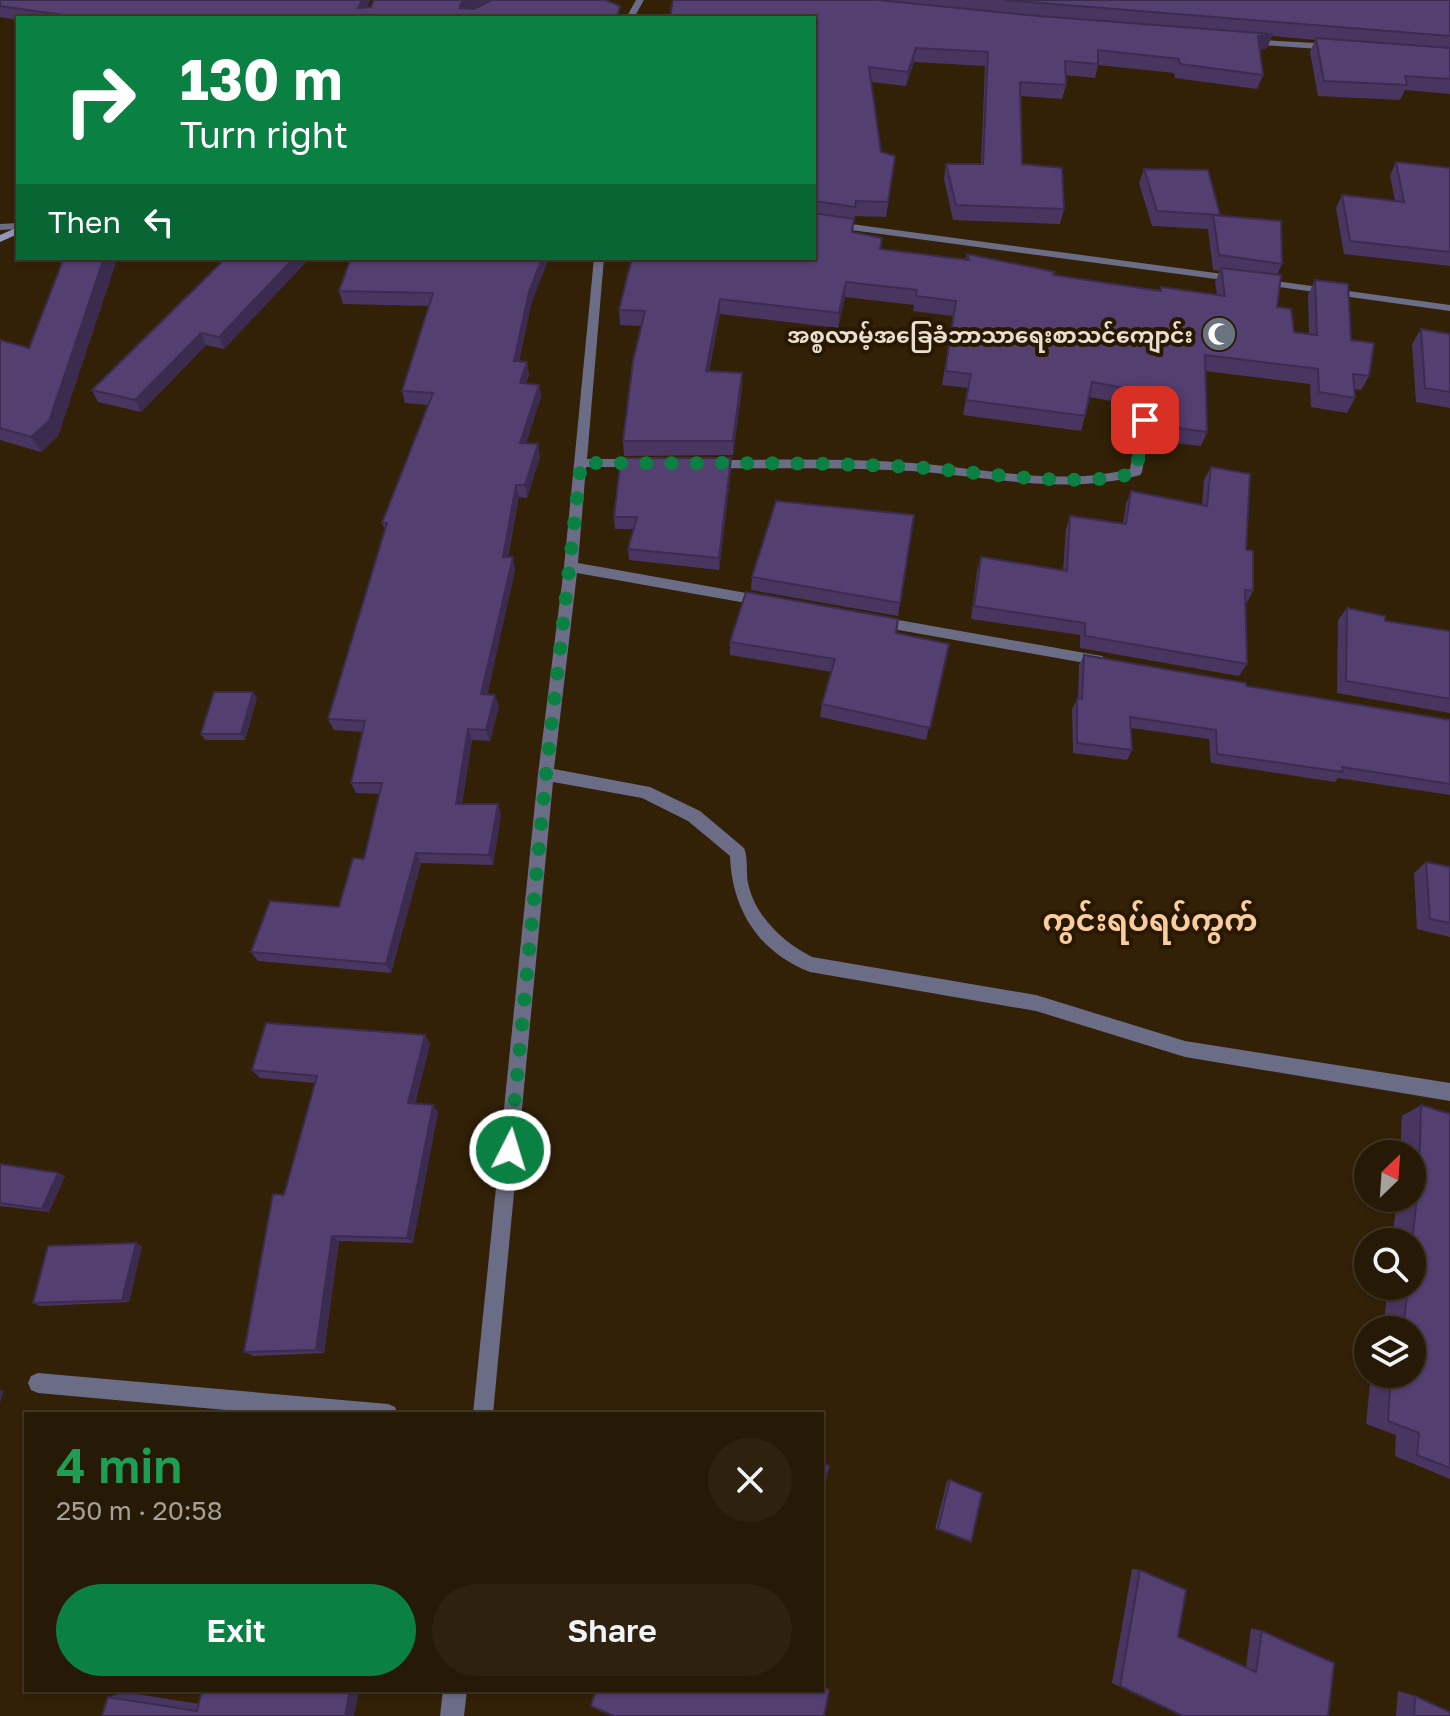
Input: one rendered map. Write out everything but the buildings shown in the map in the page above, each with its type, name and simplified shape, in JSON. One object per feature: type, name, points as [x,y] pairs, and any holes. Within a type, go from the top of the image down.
[{"type":"street","points":[[1229,39],[1340,48]]},
{"type":"street","points":[[816,222],[1450,308]]},
{"type":"street","points":[[483,1412],[546,774],[571,567],[599,260]]},
{"type":"street","points":[[690,464],[909,467],[1118,479],[1136,472],[1145,420]]},
{"type":"street","points":[[581,463],[659,464]]},
{"type":"street","points":[[571,567],[775,603]]},
{"type":"street","points":[[853,617],[1120,664]]},
{"type":"street","points":[[546,774],[645,792],[694,816],[738,853],[740,885],[757,923],[791,956],[810,964],[1036,1003],[1185,1049],[1450,1092]]},
{"type":"street","points":[[38,1383],[365,1412]]},
{"type":"street","points":[[452,1716],[455,1692]]},
{"type":"place","name":"အစ္စလာမ့်အခြေခံဘာသာရေးစာသင်ကျောင်း","points":[[1219,334]]},
{"type":"district","name":"ကွင်းရပ်ရပ်ကွက်","points":[[1150,920]]},
{"type":"route","points":[[510,1150],[546,774],[581,463],[909,467],[1118,479],[1136,472],[1145,420]]}]
